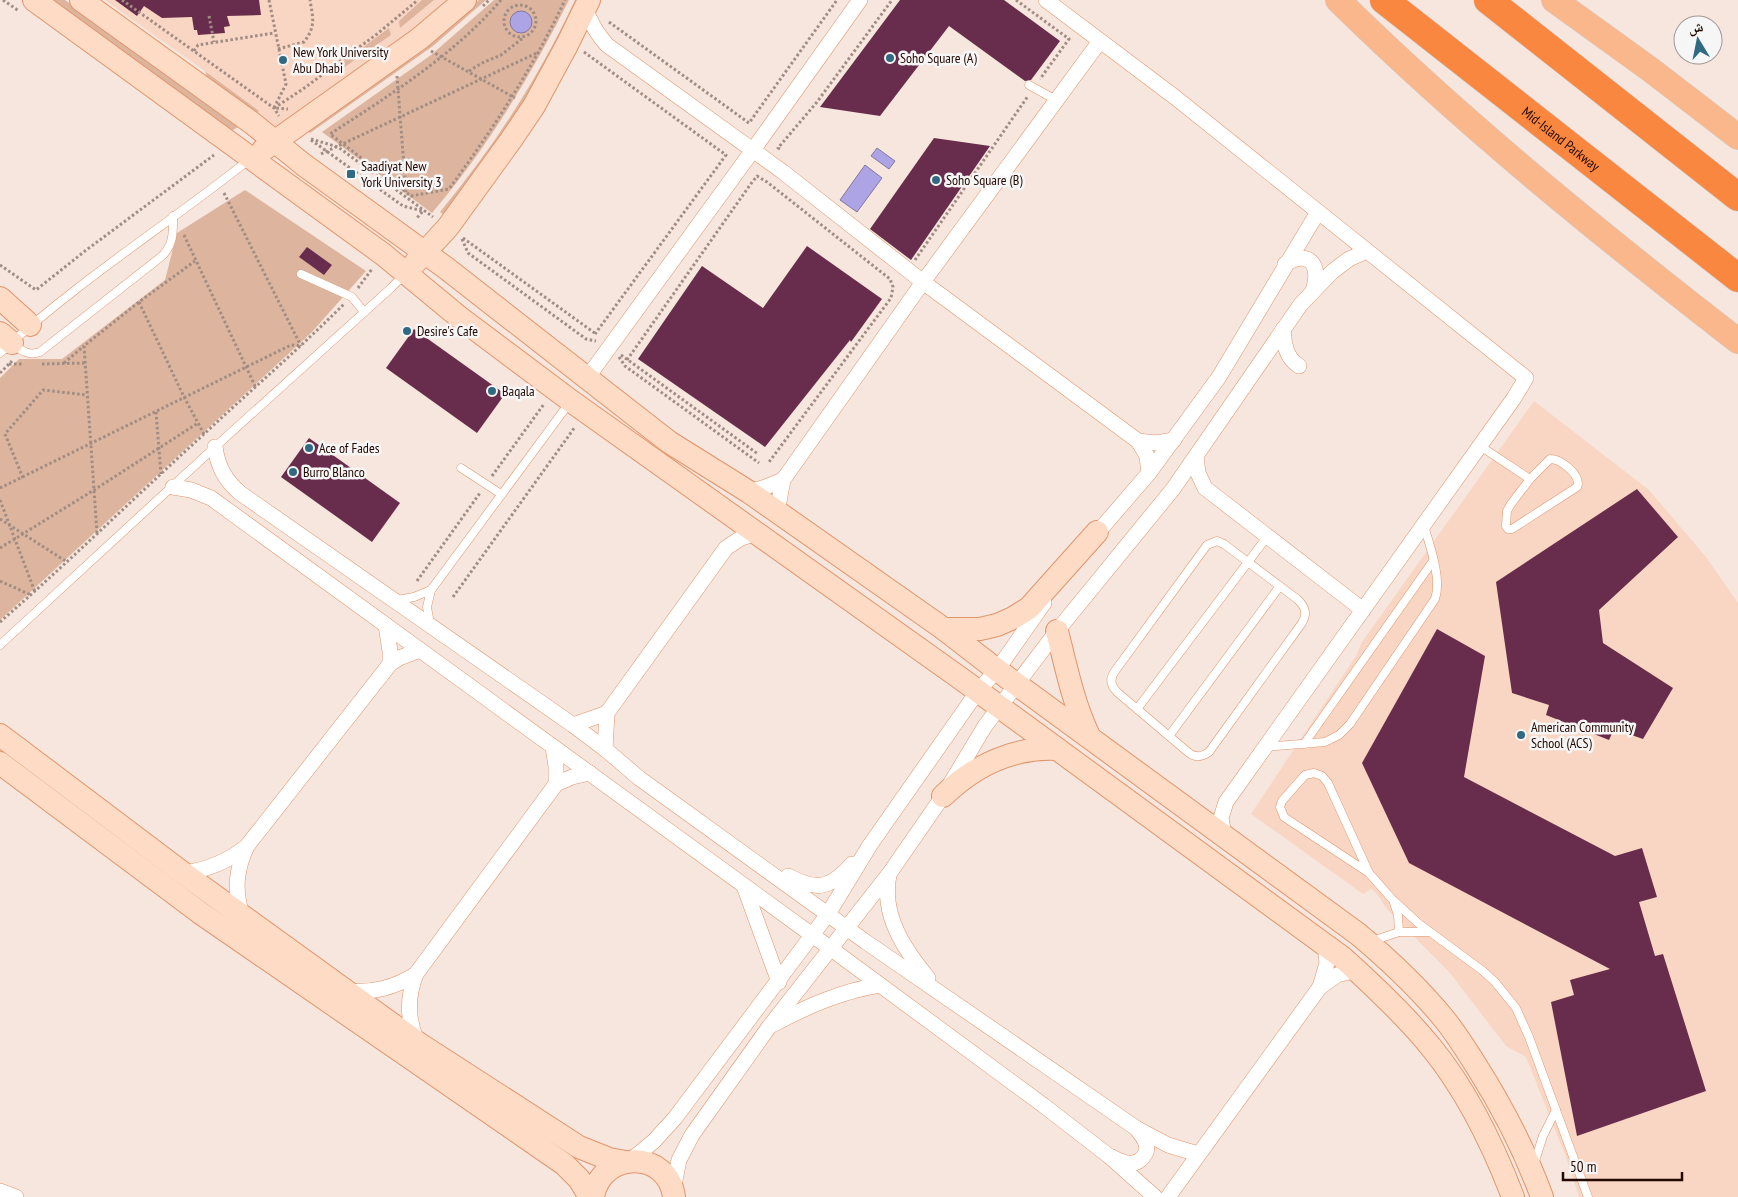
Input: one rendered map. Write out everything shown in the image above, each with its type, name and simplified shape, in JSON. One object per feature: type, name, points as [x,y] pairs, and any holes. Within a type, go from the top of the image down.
[{"type":"highway","name":"Mid-Island Parkway","points":[[1384,0],[1738,278]]},
{"type":"highway","points":[[1488,0],[1738,196]]},
{"type":"main road","points":[[1338,0],[1411,69],[1527,171],[1738,341]]},
{"type":"main road","points":[[1554,0],[1651,70],[1738,137]]},
{"type":"street","points":[[34,0],[384,255],[459,317],[571,401],[978,692],[1325,944],[1356,970],[1408,1021],[1432,1048],[1458,1086],[1478,1121],[1513,1197]]},
{"type":"street","points":[[81,0],[244,117],[304,165],[424,252],[669,442],[749,492],[944,629],[1367,942],[1418,990],[1461,1041],[1507,1119],[1532,1171],[1542,1197]]},
{"type":"street","points":[[252,158],[419,40],[465,0]]},
{"type":"street","points":[[1046,0],[1176,98],[1526,378],[1514,398],[1226,802],[1221,818],[1224,835]]},
{"type":"street","points":[[459,317],[486,323],[566,382],[577,385],[587,378],[753,150],[855,2]]},
{"type":"street","points":[[406,273],[448,227],[500,157],[534,106],[588,5]]},
{"type":"street","points":[[588,5],[591,24],[607,45],[753,150],[923,282],[1138,441],[1147,456],[1149,473]]},
{"type":"street","points":[[566,48],[580,40],[592,39],[607,45]]},
{"type":"street","points":[[777,512],[783,480],[923,282],[1100,41]]},
{"type":"street","points":[[944,629],[980,629],[997,625],[1013,618],[1028,608],[1097,532],[1149,473],[1238,348],[1285,264],[1318,212]]},
{"type":"street","points":[[674,1194],[676,1170],[685,1147],[768,1027],[890,874],[943,796],[985,726],[1057,631],[1173,490],[1283,329],[1313,290],[1349,259],[1367,251]]},
{"type":"street","points":[[1285,264],[1300,258],[1314,264],[1317,273],[1313,290]]},
{"type":"street","points":[[0,298],[30,325]]},
{"type":"street","points":[[1260,363],[1280,359],[1294,362],[1286,350],[1283,329]]},
{"type":"street","points":[[571,401],[588,398],[594,399],[650,435],[669,442]]},
{"type":"street","points":[[1138,441],[1156,443],[1174,440]]},
{"type":"street","points":[[215,447],[221,470],[227,480],[240,493],[573,725],[639,778],[847,928],[1136,1128],[1168,1145],[1198,1154]]},
{"type":"street","points":[[1196,458],[1198,473],[1205,488],[1363,610]]},
{"type":"street","points":[[749,492],[766,488],[783,480]]},
{"type":"street","points":[[173,487],[191,490],[211,498],[1043,1105],[1108,1156],[1155,1197]]},
{"type":"street","points":[[1173,490],[1189,487],[1205,488]]},
{"type":"street","points":[[726,548],[730,531],[728,512]]},
{"type":"street","points":[[592,1197],[601,1177],[616,1165],[628,1162],[654,1141],[675,1118],[779,982],[813,936],[870,846],[978,692],[997,670],[1009,650],[1097,532]]},
{"type":"street","points":[[605,749],[607,713],[726,548],[741,538],[757,533]]},
{"type":"street","points":[[386,625],[390,664]]},
{"type":"street","points":[[1057,631],[1071,692],[1079,715],[1090,737]]},
{"type":"street","points":[[183,873],[217,865],[238,854],[247,846],[390,664],[399,658],[420,650]]},
{"type":"street","points":[[573,725],[607,713]]},
{"type":"street","points":[[0,735],[183,873],[418,1043],[579,1147],[609,1159],[649,1164],[657,1168],[664,1175],[674,1194]]},
{"type":"street","points":[[553,747],[556,784]]},
{"type":"street","points":[[943,796],[967,776],[995,760],[1032,749],[1057,749]]},
{"type":"street","points":[[5,770],[198,912],[564,1164],[579,1179],[592,1197]]},
{"type":"street","points":[[418,1043],[413,1032],[408,1009],[411,985],[416,974],[556,784],[572,777],[590,773]]},
{"type":"street","points":[[1192,813],[1210,811],[1226,802]]},
{"type":"street","points":[[242,915],[236,892],[236,880],[238,868],[247,846]]},
{"type":"street","points":[[746,855],[804,884],[823,886],[834,882],[870,846]]},
{"type":"street","points":[[890,874],[887,897],[892,920],[900,939],[920,969],[946,996]]},
{"type":"street","points":[[744,886],[779,982]]},
{"type":"street","points":[[1320,987],[1327,964],[1325,944]]},
{"type":"street","points":[[1168,1197],[1320,987],[1337,975],[1356,970]]},
{"type":"street","points":[[347,991],[371,992],[395,986],[416,974]]},
{"type":"street","points":[[768,1027],[829,998],[880,985]]},
{"type":"street","points":[[1108,1156],[1133,1163],[1141,1160],[1146,1154],[1147,1145],[1136,1128]]},
{"type":"street","points":[[0,1191],[16,1197]]},
{"type":"lane","points":[[1031,87],[1056,100]]},
{"type":"lane","points":[[5,348],[30,325],[124,252],[252,158]]},
{"type":"lane","points":[[5,348],[34,354],[48,346],[168,250],[172,240],[173,216]]},
{"type":"lane","points":[[0,644],[406,273]]},
{"type":"lane","points":[[301,274],[352,297],[364,312]]},
{"type":"lane","points":[[430,625],[427,607],[431,590],[571,401]]},
{"type":"lane","points":[[1480,446],[1530,479]]},
{"type":"lane","points":[[1553,459],[1559,461],[1579,481],[1577,487],[1512,529],[1508,529],[1506,526],[1509,507],[1530,479],[1547,461],[1553,459]]},
{"type":"lane","points":[[461,468],[502,494]]},
{"type":"lane","points":[[1265,747],[1325,742],[1333,739],[1350,724],[1436,599],[1438,588],[1424,525]]},
{"type":"lane","points":[[1137,709],[1267,537]]},
{"type":"lane","points":[[1221,542],[1280,586],[1304,605],[1305,619],[1206,755],[1197,757],[1193,755],[1114,690],[1111,682],[1112,674],[1207,545],[1221,542]]},
{"type":"lane","points":[[1304,744],[1433,561]]},
{"type":"lane","points":[[1169,736],[1280,586]]},
{"type":"lane","points":[[395,601],[414,597],[431,590]]},
{"type":"lane","points":[[1369,874],[1326,779],[1314,773],[1305,775],[1282,801],[1280,806],[1284,817],[1369,874],[1392,899],[1432,933],[1483,971],[1511,1001],[1523,1022],[1588,1197]]},
{"type":"lane","points":[[1392,899],[1398,915],[1399,932]]},
{"type":"lane","points":[[1367,942],[1399,932],[1432,933]]},
{"type":"lane","points":[[1532,1171],[1543,1136],[1556,1110]]},
{"type":"path","points":[[122,0],[274,108],[282,121]]},
{"type":"path","points":[[269,0],[274,33],[286,84],[274,108]]},
{"type":"path","points":[[278,49],[304,42],[312,32],[314,22],[310,0]]},
{"type":"path","points":[[268,112],[303,89],[362,45],[418,0]]},
{"type":"path","points":[[439,221],[423,211],[406,194],[330,134],[398,89],[441,57],[501,0]]},
{"type":"path","points":[[423,211],[403,206],[306,137],[338,147],[406,194],[412,196],[449,189],[514,97],[565,0]]},
{"type":"path","points":[[608,21],[749,124],[837,0]]},
{"type":"path","points":[[785,154],[778,148],[813,107],[892,0]]},
{"type":"path","points":[[910,266],[1031,87],[1069,39],[1016,0]]},
{"type":"path","points":[[468,71],[501,55],[532,32],[536,17],[530,8],[519,5],[506,13],[504,23],[508,32],[517,38],[523,38]]},
{"type":"path","points":[[209,16],[214,42]]},
{"type":"path","points":[[1036,23],[1040,17]]},
{"type":"path","points":[[194,51],[198,45],[274,33]]},
{"type":"path","points":[[316,156],[539,52],[566,48],[726,155],[595,334]]},
{"type":"path","points":[[431,50],[518,100]]},
{"type":"path","points":[[397,76],[406,194]]},
{"type":"path","points":[[274,108],[289,109]]},
{"type":"path","points":[[0,265],[36,290],[85,251],[216,154]]},
{"type":"path","points":[[627,360],[757,176],[767,182],[890,279],[893,287],[891,298],[768,462]]},
{"type":"path","points":[[224,193],[302,346]]},
{"type":"path","points":[[416,219],[423,211]]},
{"type":"path","points":[[183,234],[256,388]]},
{"type":"path","points":[[599,338],[461,236],[468,253],[586,339],[603,342]]},
{"type":"path","points":[[64,364],[139,302],[195,261]]},
{"type":"path","points":[[0,622],[302,346],[352,297],[374,267]]},
{"type":"path","points":[[139,302],[184,397],[204,434]]},
{"type":"path","points":[[0,488],[291,345],[302,346]]},
{"type":"path","points":[[84,346],[97,533]]},
{"type":"path","points":[[5,348],[27,364]]},
{"type":"path","points":[[758,454],[616,352],[625,366],[759,464]]},
{"type":"path","points":[[36,364],[85,363]]},
{"type":"path","points":[[23,478],[5,434],[42,390],[87,395]]},
{"type":"path","points":[[156,412],[161,474]]},
{"type":"path","points":[[0,548],[198,423]]},
{"type":"path","points":[[453,597],[575,427]]},
{"type":"path","points":[[0,500],[33,593]]},
{"type":"path","points":[[0,519],[67,562]]},
{"type":"path","points":[[0,581],[33,593]]},
{"type":"shaded area","points":[[53,0],[65,0],[240,126],[231,131],[52,2]]},
{"type":"shaded area","name":"New York University Abu Dhabi","points":[[105,0],[455,0],[279,126],[274,126],[206,81],[205,71]]},
{"type":"shaded area","points":[[422,0],[434,0],[400,28],[399,21]]},
{"type":"shaded area","points":[[479,0],[486,0],[433,46],[310,133],[307,130],[467,11]]},
{"type":"shaded area","points":[[494,0],[569,0],[507,111],[471,163],[432,213],[322,132],[431,55]]},
{"type":"shaded area","points":[[575,0],[578,0],[527,98],[444,215],[440,212],[497,137],[531,84]]},
{"type":"shaded area","points":[[517,11],[525,11],[532,18],[532,26],[525,33],[517,33],[510,26],[510,18]]},
{"type":"shaded area","points":[[389,28],[391,35],[333,75],[331,71]]},
{"type":"shaded area","points":[[206,72],[259,111],[254,114],[207,80]]},
{"type":"shaded area","points":[[877,148],[895,161],[889,169],[871,156]]},
{"type":"shaded area","points":[[865,165],[882,178],[857,212],[840,200]]},
{"type":"shaded area","points":[[245,190],[366,271],[312,332],[0,620],[0,378],[19,359],[62,359],[165,280],[177,233]]},
{"type":"shaded area","name":"American Community School (ACS)","points":[[1534,401],[1649,490],[1706,557],[1738,603],[1738,1197],[1579,1197],[1566,1157],[1526,1057],[1506,1046],[1450,973],[1386,908],[1378,895],[1371,889],[1363,894],[1251,814],[1356,656],[1362,642]]},
{"type":"building","points":[[115,0],[259,0],[261,15],[227,16],[230,26],[224,27],[225,33],[198,35],[197,30],[194,30],[192,17],[162,18],[144,6],[137,16]]},
{"type":"building","name":"Soho Square (A)","points":[[900,0],[1004,0],[1060,41],[1031,80],[1025,81],[949,26],[880,116],[820,107]]},
{"type":"building","name":"Soho Square (B)","points":[[934,138],[990,146],[911,260],[870,229]]},
{"type":"building","points":[[807,246],[882,299],[851,342],[850,340],[765,447],[638,359],[702,266],[763,308]]},
{"type":"building","points":[[307,247],[332,265],[324,275],[299,257]]},
{"type":"building","points":[[414,329],[505,394],[477,433],[386,368]]},
{"type":"building","points":[[309,438],[400,503],[372,542],[281,477]]},
{"type":"building","points":[[1637,489],[1678,537],[1599,610],[1603,643],[1673,688],[1643,739],[1614,729],[1609,740],[1546,715],[1549,705],[1512,693],[1496,582]]},
{"type":"building","points":[[1437,629],[1485,656],[1464,777],[1615,856],[1642,848],[1657,897],[1639,902],[1655,956],[1663,954],[1706,1091],[1577,1136],[1551,1002],[1574,995],[1570,980],[1610,969],[1409,863],[1362,763]]},
{"type":"place","name":"Soho Square (A)","points":[[890,58]]},
{"type":"place","name":"New York University Abu Dhabi","points":[[283,60]]},
{"type":"place","name":"Saadiyat New York University 3","points":[[351,174]]},
{"type":"place","name":"Soho Square (B)","points":[[936,180]]},
{"type":"place","name":"Desire's Cafe","points":[[407,331]]},
{"type":"place","name":"Baqala","points":[[492,391]]},
{"type":"place","name":"Ace of Fades","points":[[309,448]]},
{"type":"place","name":"Burro Blanco","points":[[293,472]]},
{"type":"place","name":"American Community School (ACS)","points":[[1521,735]]}]
